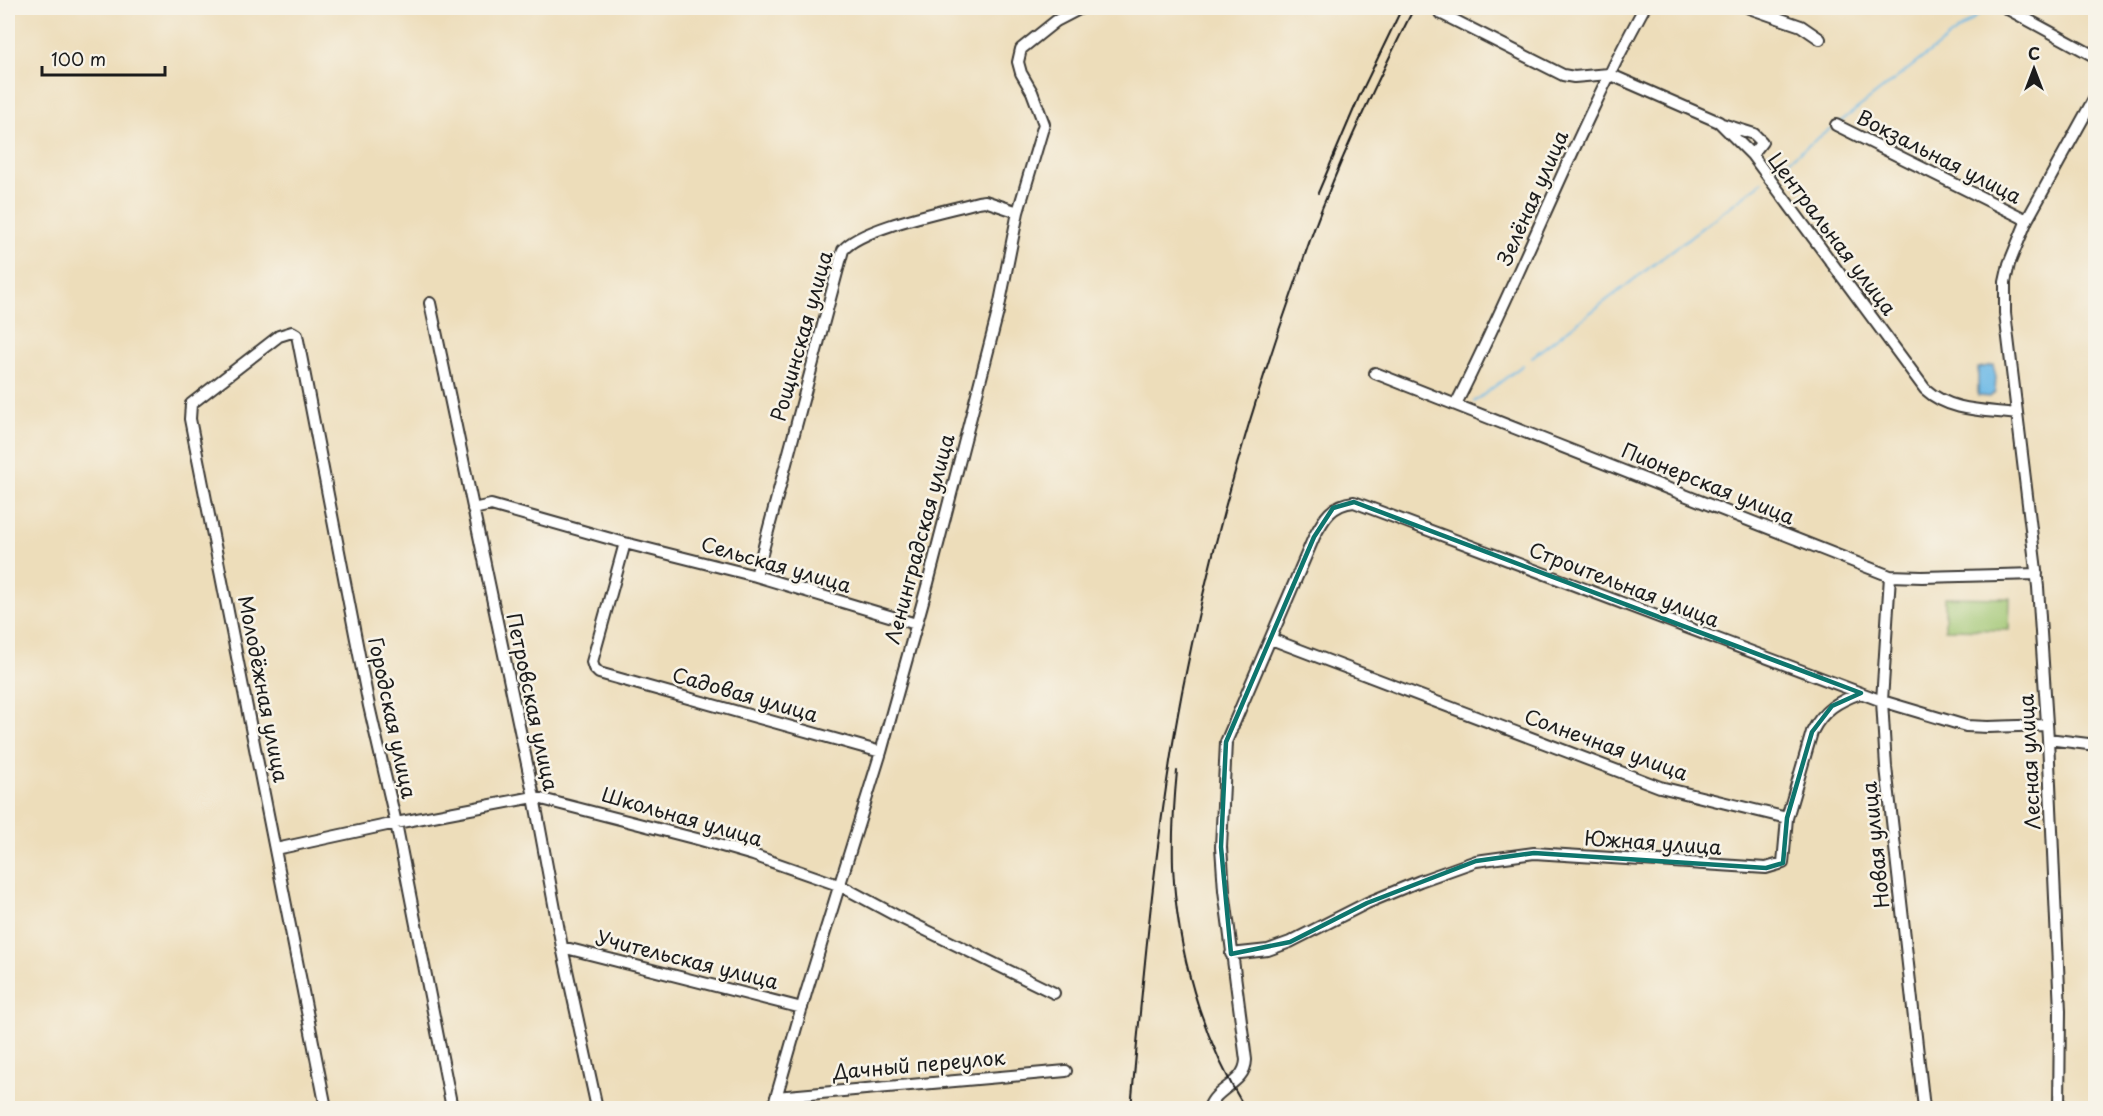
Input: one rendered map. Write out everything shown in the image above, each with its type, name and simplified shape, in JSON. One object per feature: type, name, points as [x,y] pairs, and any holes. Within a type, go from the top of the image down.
[{"type":"street","name":"Ленинградская улица","points":[[773,1108],[841,886],[916,624],[998,312],[1018,212],[1044,124],[1032,92],[1021,73],[1018,62],[1021,49],[1056,21],[1081,8]]},
{"type":"street","name":"Зелёная улица","points":[[1456,404],[1490,336],[1609,74],[1644,8]]},
{"type":"street","points":[[1749,8],[1801,26],[1820,39]]},
{"type":"street","points":[[2006,8],[2096,57]]},
{"type":"street","points":[[1440,13],[1563,75],[1574,77],[1609,74]]},
{"type":"street","name":"Центральная улица","points":[[1609,74],[1719,123],[1752,155],[1933,397],[1956,407],[2017,414]]},
{"type":"street","name":"Лесная улица","points":[[2059,1108],[2060,1011],[2048,739],[2037,574],[2005,313],[2005,282],[2009,264],[2026,220],[2096,95]]},
{"type":"street","points":[[1719,123],[1754,134],[1762,142],[1752,155]]},
{"type":"street","name":"Вокзальная улица","points":[[1836,125],[2026,220]]},
{"type":"street","name":"Рощинская улица","points":[[756,576],[843,250],[849,243],[866,233],[978,202],[985,201],[1018,212]]},
{"type":"street","name":"Петровская улица","points":[[430,303],[597,1108]]},
{"type":"street","name":"Молодёжная улица","points":[[297,335],[292,332],[279,336],[191,404],[190,419],[326,1108]]},
{"type":"street","name":"Городская улица","points":[[297,335],[369,706],[396,823],[452,1108]]},
{"type":"street","name":"Пионерская улица","points":[[1375,373],[1890,576],[2037,574]]},
{"type":"street","name":"Строительная улица","points":[[1209,1108],[1218,1095],[1241,1076],[1246,1068],[1244,1039],[1231,954],[1221,847],[1226,742],[1314,537],[1323,519],[1333,508],[1354,502],[1882,701],[1966,726],[2046,725]]},
{"type":"street","name":"Сельская улица","points":[[473,509],[491,505],[625,543],[756,576],[916,624]]},
{"type":"street","name":"Садовая улица","points":[[625,543],[592,662],[597,671],[880,752]]},
{"type":"street","name":"Новая улица","points":[[1890,576],[1882,701],[1886,767],[1924,1108]]},
{"type":"street","name":"Солнечная улица","points":[[1271,639],[1660,787],[1787,819]]},
{"type":"street","points":[[1787,819],[1812,732],[1818,721],[1832,706],[1861,693]]},
{"type":"street","points":[[2048,739],[2096,745]]},
{"type":"street","name":"Школьная улица","points":[[276,849],[534,797],[753,855],[841,886],[1054,993]]},
{"type":"street","name":"Южная улица","points":[[1231,954],[1268,950],[1290,942],[1367,903],[1476,861],[1534,854],[1766,868],[1783,863],[1787,819]]},
{"type":"street","name":"Учительская улица","points":[[562,946],[802,1008]]},
{"type":"street","name":"Дачный переулок","points":[[776,1097],[1066,1071]]},
{"type":"highlighted area","points":[[1354,502],[1861,693],[1832,706],[1812,732],[1787,818],[1783,863],[1766,868],[1534,853],[1476,861],[1367,903],[1290,942],[1231,954],[1221,847],[1226,742],[1314,537],[1333,508]]},
{"type":"green space","points":[[1945,597],[2010,598],[2009,630],[1945,629]]},
{"type":"water","points":[[1993,365],[1996,377],[1995,392],[1990,397],[1978,396],[1978,368]]},
{"type":"waterway","points":[[1840,122],[1987,8]]},
{"type":"waterway","points":[[1776,170],[1830,129]]},
{"type":"waterway","points":[[1532,357],[1762,182]]},
{"type":"waterway","points":[[1474,402],[1523,365]]},
{"type":"railway","points":[[1318,193],[1359,97],[1402,8]]},
{"type":"railway","points":[[1131,1108],[1165,795],[1182,692],[1217,538],[1260,387],[1316,222],[1356,128],[1414,8]]},
{"type":"railway","points":[[1177,771],[1173,866],[1175,898],[1186,961],[1194,992],[1216,1052],[1245,1108]]}]
